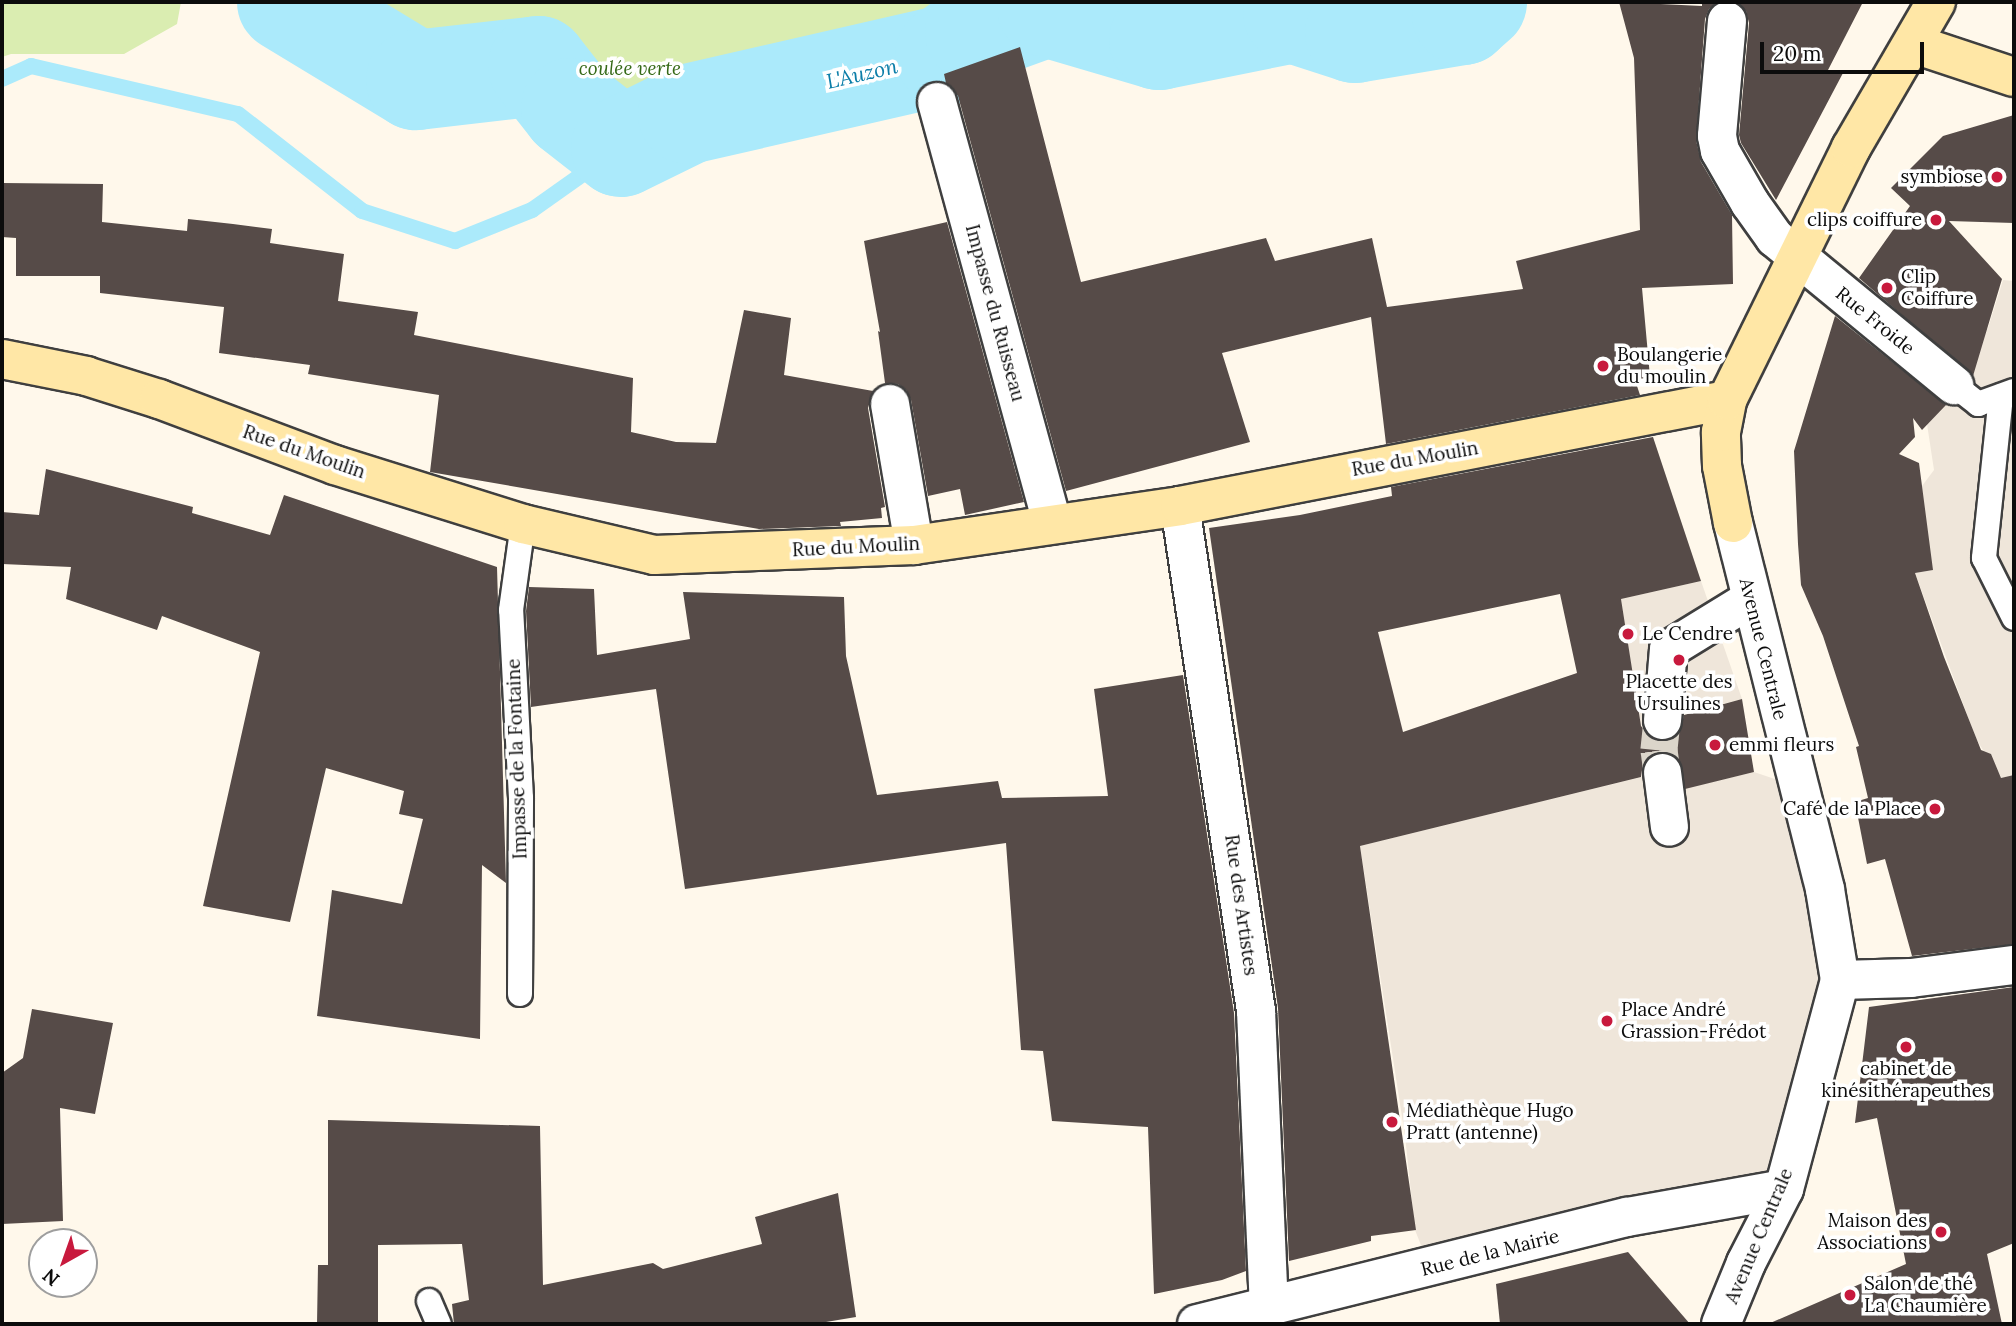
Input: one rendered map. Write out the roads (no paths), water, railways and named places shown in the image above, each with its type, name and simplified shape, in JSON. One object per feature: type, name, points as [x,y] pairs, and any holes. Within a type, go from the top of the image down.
[{"type":"main road","name":"Avenue Centrale","points":[[1733,523],[1722,466],[1721,432],[1727,400],[1851,148],[1914,44],[1936,2]]},
{"type":"main road","points":[[1914,44],[2014,77]]},
{"type":"main road","name":"Rue du Moulin","points":[[2,359],[111,383],[335,465],[523,524],[654,555],[914,545],[1180,506],[1727,400]]},
{"type":"street","name":"Rue Froide","points":[[1727,20],[1717,136],[1720,151],[1775,238],[1954,385]]},
{"type":"street","name":"Impasse du Ruisseau","points":[[937,102],[1052,523]]},
{"type":"street","points":[[890,404],[914,545]]},
{"type":"street","name":"Rue des Artistes","points":[[1180,506],[1256,1011],[1269,1307]]},
{"type":"street","name":"Avenue Centrale","points":[[1721,1324],[1746,1263],[1784,1189],[1840,980],[1825,890],[1733,523]]},
{"type":"street","points":[[1661,720],[1668,649],[1751,598]]},
{"type":"street","points":[[1662,772],[1669,827]]},
{"type":"street","points":[[1840,980],[1911,978],[2014,965]]},
{"type":"street","name":"Rue de la Mairie","points":[[1197,1324],[1627,1217],[1784,1189]]},
{"type":"lane","points":[[1954,385],[1978,404],[2007,394],[1984,558],[2014,618]]},
{"type":"lane","name":"Impasse de la Fontaine","points":[[520,995],[521,798],[511,610],[523,524]]},
{"type":"lane","points":[[429,1301],[439,1324]]},
{"type":"waterway","name":"L'Auzon","points":[[287,2],[416,80],[538,66],[571,108],[621,147],[688,114],[945,55],[975,33],[1047,7],[1159,40],[1293,13],[1355,33],[1462,15],[1477,2]]},
{"type":"waterway","points":[[2,79],[31,66],[238,114],[362,211],[455,241],[532,210],[621,147]]},
{"type":"tunnel","points":[[1662,720],[1659,750],[1662,772]]},
{"type":"place","name":"symbiose","points":[[1997,177]]},
{"type":"place","name":"clips coiffure","points":[[1936,220]]},
{"type":"place","name":"Clip Coiffure","points":[[1887,288]]},
{"type":"place","name":"Boulangerie du moulin","points":[[1603,366]]},
{"type":"place","name":"Le Cendre","points":[[1628,634]]},
{"type":"place","name":"Placette des Ursulines","points":[[1679,660]]},
{"type":"place","name":"emmi fleurs","points":[[1715,745]]},
{"type":"place","name":"Café de la Place","points":[[1935,809]]},
{"type":"place","name":"Place André Grassion-Frédot","points":[[1607,1021]]},
{"type":"place","name":"cabinet de kinésithérapeuthes","points":[[1906,1047]]},
{"type":"place","name":"Médiathèque Hugo Pratt (antenne)","points":[[1392,1122]]},
{"type":"place","name":"Maison des Associations","points":[[1941,1232]]},
{"type":"place","name":"Salon de thé La Chaumière","points":[[1850,1295]]},
{"type":"park label","name":"coulée verte","points":[[630,69]]}]
